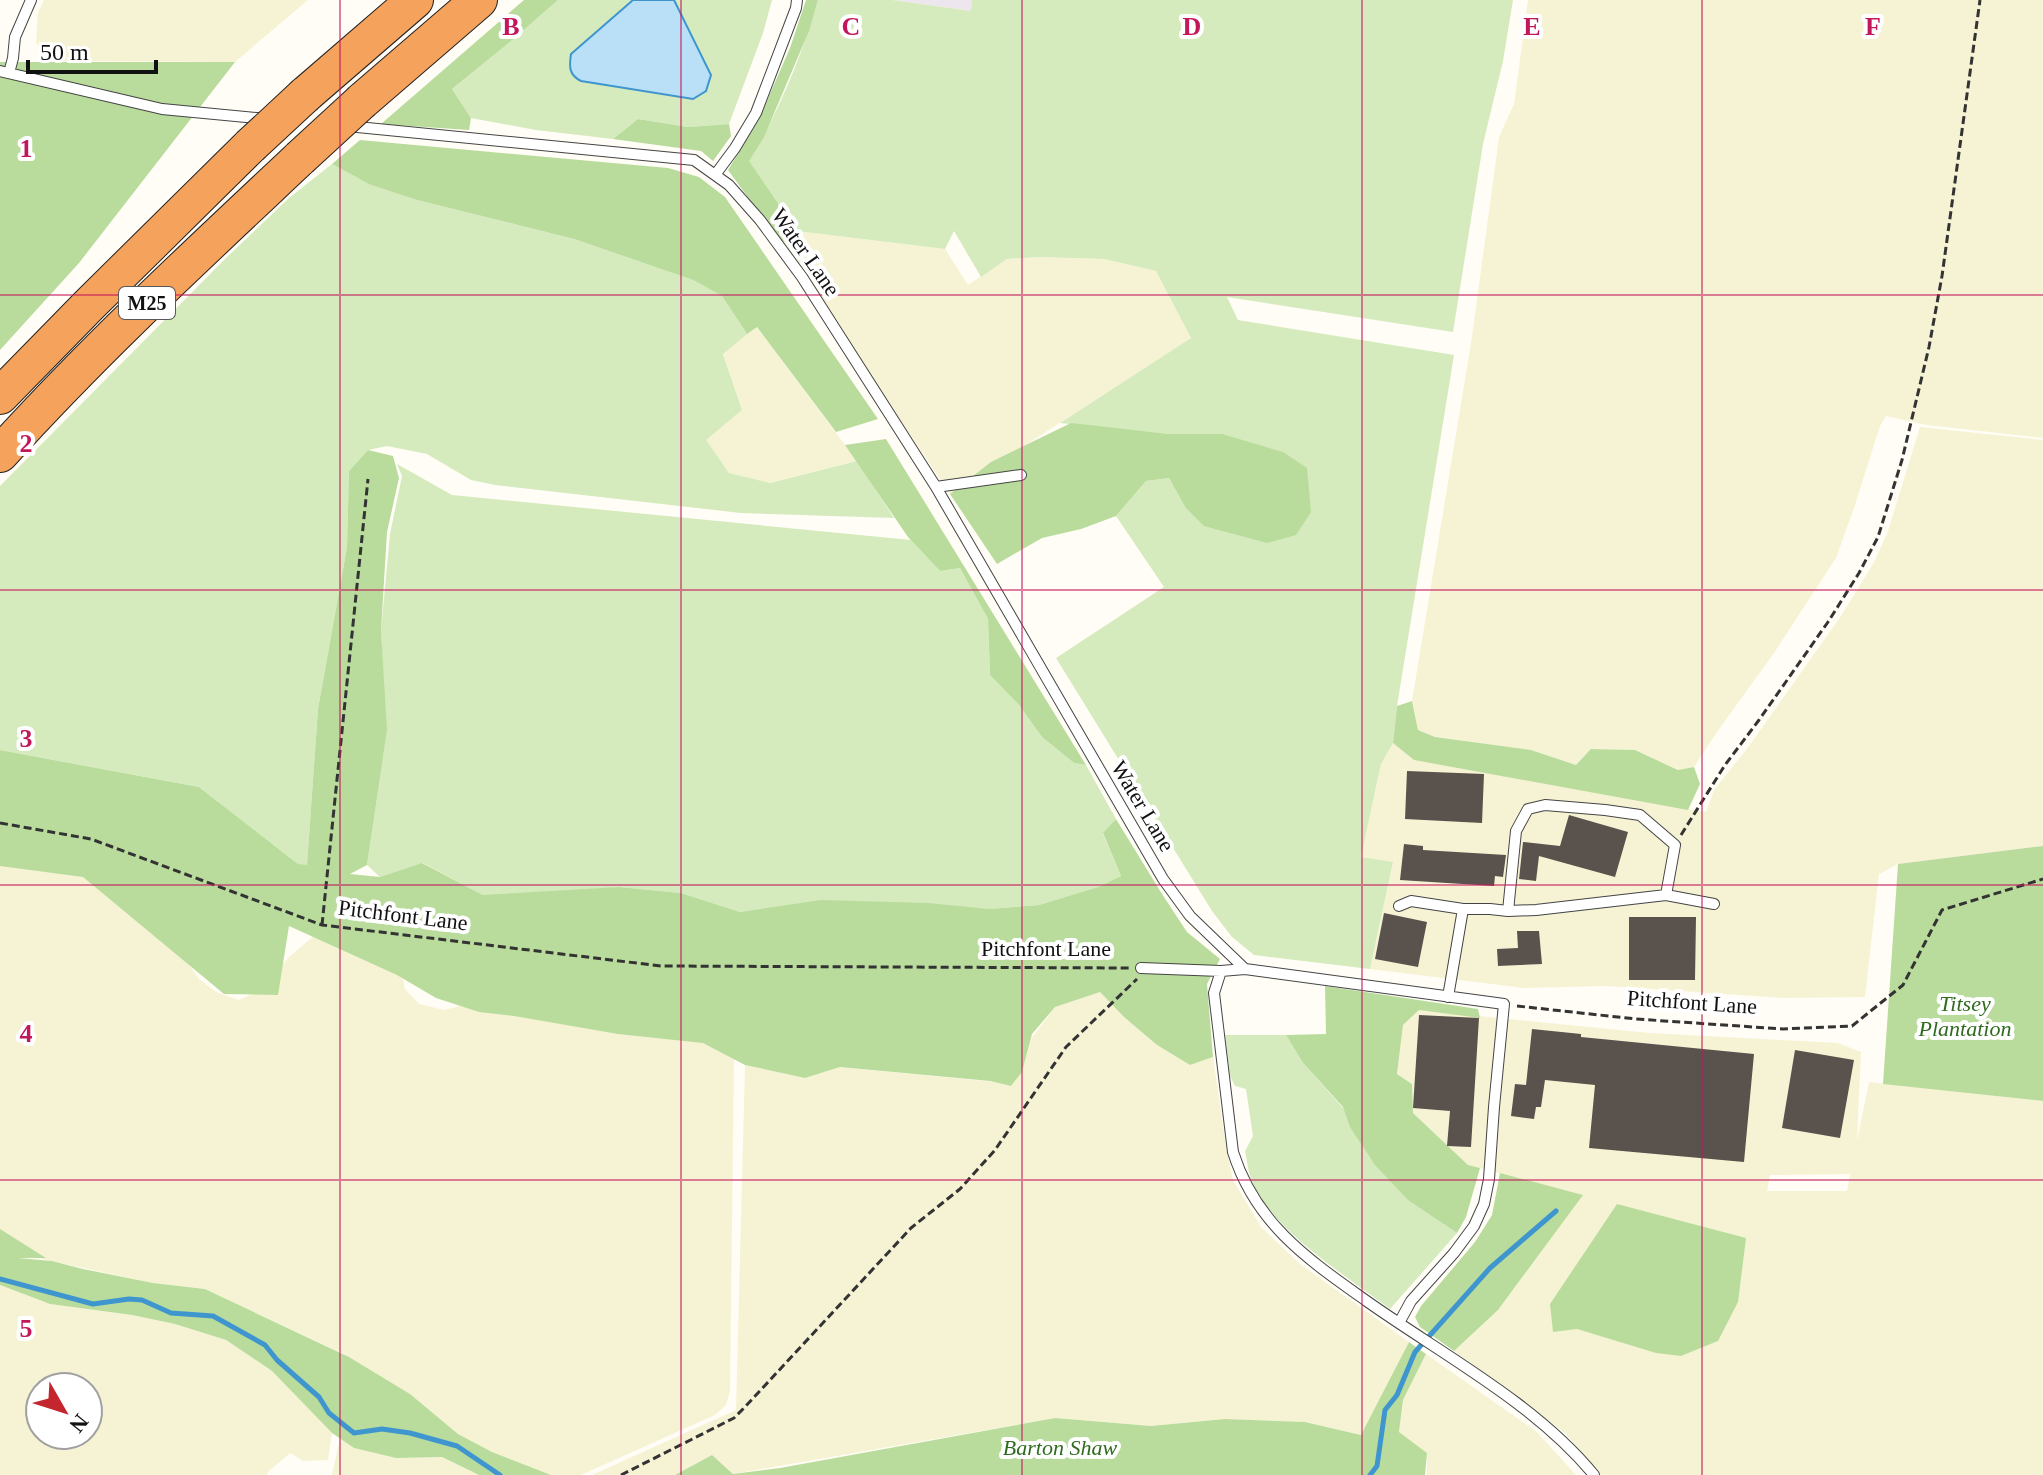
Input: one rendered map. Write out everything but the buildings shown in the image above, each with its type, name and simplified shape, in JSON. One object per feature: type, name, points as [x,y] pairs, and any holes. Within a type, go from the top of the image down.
[{"type":"highway","name":"M25","points":[[0,396],[250,146],[307,113],[415,0]]},
{"type":"highway","name":"M25","points":[[0,454],[120,330],[300,158],[479,0]]},
{"type":"lane","points":[[5,72],[13,58],[15,37],[31,0]]},
{"type":"lane","points":[[715,175],[756,113],[797,0]]},
{"type":"lane","name":"Water Lane","points":[[5,72],[162,109],[307,113],[694,160],[729,185],[760,220],[802,277],[936,487],[1163,879],[1190,916],[1245,969]]},
{"type":"lane","points":[[936,487],[1021,475]]},
{"type":"lane","points":[[1508,911],[1516,831],[1528,809],[1545,805],[1640,815],[1675,845],[1666,895]]},
{"type":"lane","points":[[1399,906],[1411,901],[1463,909],[1536,910],[1666,895],[1714,904]]},
{"type":"lane","points":[[1448,997],[1463,909]]},
{"type":"lane","name":"Pitchfont Lane","points":[[1141,968],[1245,969],[1504,1004]]},
{"type":"lane","points":[[1221,971],[1214,993],[1233,1152],[1240,1173],[1268,1219],[1331,1276],[1521,1406],[1559,1436],[1594,1475]]},
{"type":"lane","points":[[1399,1323],[1411,1301],[1474,1226],[1484,1204],[1489,1179],[1504,1004]]},
{"type":"path","points":[[1675,845],[1725,765],[1828,622],[1878,537],[1902,460],[1929,347],[1942,276],[1980,0]]},
{"type":"path","points":[[322,925],[368,479]]},
{"type":"path","name":"Pitchfont Lane","points":[[0,823],[91,839],[322,925],[661,966],[1141,968]]},
{"type":"path","name":"Pitchfont Lane","points":[[1504,1004],[1636,1019],[1783,1029],[1852,1026],[1903,985],[1942,910],[2043,879]]},
{"type":"path","points":[[621,1475],[734,1418],[911,1228],[960,1189],[995,1150],[1066,1047],[1138,979],[1141,968]]},
{"type":"shaded area","points":[[44,0],[308,0],[235,62],[55,61],[36,43],[38,12]]},
{"type":"shaded area","points":[[893,0],[972,0],[971,11]]},
{"type":"shaded area","points":[[1528,0],[2043,0],[2043,438],[1927,425],[1886,416],[1836,558],[1694,767],[1679,770],[1635,750],[1592,749],[1576,765],[1531,750],[1435,737],[1418,730],[1412,701],[1472,337],[1499,137],[1514,104]]},
{"type":"shaded area","points":[[805,232],[945,249],[968,285],[1007,259],[1104,259],[1156,271],[1191,338],[950,494],[781,243]]},
{"type":"shaded area","points":[[756,326],[857,461],[769,483],[729,473],[705,440],[742,410],[723,353]]},
{"type":"shaded area","points":[[1920,427],[2043,440],[2043,846],[1898,864],[1879,874],[1865,997],[1784,998],[1606,986],[1524,988],[1370,969],[1393,863],[1361,857],[1381,764],[1393,743],[1414,760],[1706,812],[1714,790],[1841,616],[1873,564],[1887,534]]},
{"type":"shaded area","points":[[0,845],[101,875],[173,942],[199,979],[216,992],[239,1000],[263,989],[289,957],[316,934],[401,969],[405,989],[419,1004],[444,1010],[495,997],[719,1042],[734,1059],[730,1391],[726,1405],[715,1415],[581,1475],[551,1475],[492,1452],[458,1434],[410,1394],[342,1353],[205,1289],[153,1283],[0,1250]]},
{"type":"shaded area","points":[[1100,992],[1157,1045],[1190,1065],[1213,1057],[1233,1180],[1261,1227],[1300,1264],[1409,1342],[1362,1435],[1305,1422],[1225,1419],[1151,1426],[1055,1418],[733,1474],[712,1455],[675,1475],[592,1475],[736,1410],[745,1065],[805,1078],[840,1067],[1011,1086],[1022,1072],[1031,1039],[1055,1007]]},
{"type":"shaded area","points":[[1419,1010],[1650,1033],[1838,1043],[1861,1052],[1857,1141],[1869,1082],[2043,1101],[2043,1475],[1601,1475],[1565,1433],[1454,1351],[1498,1310],[1582,1195],[1468,1165],[1413,1113],[1412,1084],[1397,1074],[1403,1025]],"holes":[[[1850,1174],[1847,1191],[1767,1191],[1770,1175]],[[1578,1264],[1718,1341],[1681,1356],[1656,1352],[1577,1329],[1550,1304]]]},
{"type":"shaded area","points":[[0,1285],[50,1304],[132,1315],[226,1340],[272,1371],[332,1433],[328,1460],[303,1461],[290,1453],[267,1475],[0,1475]]},
{"type":"shaded area","points":[[1426,1354],[1537,1432],[1576,1475],[1427,1475],[1427,1453],[1399,1433],[1403,1400]]},
{"type":"shaded area","points":[[340,1438],[354,1448],[396,1458],[442,1457],[479,1475],[332,1475]]},
{"type":"green space","points":[[524,0],[558,0],[452,89],[471,118],[469,130],[381,124]]},
{"type":"green space","points":[[558,0],[772,0],[729,124],[688,127],[638,119],[613,139],[471,118],[452,89]]},
{"type":"green space","points":[[806,0],[818,0],[809,31],[764,137],[749,161],[799,234],[781,243],[728,170],[758,121],[790,48]]},
{"type":"green space","points":[[818,0],[893,0],[971,11],[972,0],[1513,0],[1503,61],[1483,144],[1453,332],[1227,297],[1238,320],[1454,355],[1393,743],[1381,764],[1361,857],[1393,862],[1370,969],[1254,955],[1232,937],[1212,911],[1056,658],[1164,587],[1116,516],[1146,481],[1169,478],[1185,507],[1222,434],[1169,434],[1060,423],[1191,338],[1156,271],[1104,259],[1038,257],[1007,259],[981,277],[954,231],[945,249],[805,232],[799,234],[748,161],[789,83]]},
{"type":"green space","points":[[0,62],[235,62],[79,263],[0,350]]},
{"type":"green space","points":[[638,119],[688,127],[729,124],[731,136],[713,161],[701,151],[613,139]]},
{"type":"green space","points":[[360,140],[668,168],[699,177],[725,197],[878,419],[836,432],[757,327],[747,334],[722,296],[693,280],[574,239],[417,200],[369,184],[332,164]]},
{"type":"green space","points":[[332,164],[358,178],[417,200],[574,239],[693,280],[722,296],[747,334],[723,354],[742,410],[706,440],[729,473],[770,483],[857,461],[894,518],[741,513],[495,485],[471,480],[427,454],[387,446],[368,450],[349,471],[347,547],[318,709],[307,866],[298,864],[199,787],[0,750],[0,486],[227,257],[289,198]]},
{"type":"green space","points":[[1071,423],[1169,434],[1222,434],[1283,452],[1307,468],[1311,512],[1296,535],[1267,543],[1204,526],[1185,507],[1169,478],[1146,481],[1116,516],[1081,529],[1042,538],[997,564],[950,494],[991,462]]},
{"type":"green space","points":[[886,439],[1086,765],[1074,763],[1042,737],[1019,705],[990,675],[988,619],[960,568],[940,571],[908,537],[845,445]]},
{"type":"green space","points":[[368,450],[393,456],[399,478],[387,532],[381,630],[387,730],[367,865],[350,874],[380,877],[422,863],[483,895],[619,887],[681,893],[740,912],[821,900],[928,903],[989,909],[1039,905],[1098,887],[1121,876],[1103,833],[1116,819],[1187,932],[1220,959],[1207,984],[1213,1057],[1190,1065],[1157,1045],[1100,992],[1055,1007],[1032,1034],[1022,1072],[1011,1086],[990,1081],[840,1067],[805,1078],[745,1065],[703,1043],[618,1034],[479,1012],[436,998],[397,975],[289,926],[278,995],[224,994],[83,877],[0,866],[0,750],[199,787],[298,864],[307,865],[318,709],[347,547],[349,471]]},
{"type":"green space","points":[[397,464],[452,495],[911,540],[940,571],[960,568],[988,619],[990,675],[1019,705],[1042,737],[1074,763],[1086,765],[1116,819],[1103,834],[1121,876],[1098,887],[1039,905],[989,909],[829,901],[740,912],[681,893],[619,887],[542,898],[483,895],[423,863],[380,877],[367,865],[386,735],[381,630],[390,534],[402,476]]},
{"type":"green space","points":[[1412,701],[1418,730],[1435,737],[1531,750],[1576,765],[1591,749],[1635,750],[1678,770],[1694,767],[1700,784],[1688,810],[1414,760],[1393,743],[1397,706]]},
{"type":"green space","name":"Titsey Plantation","points":[[2043,846],[2043,1101],[1883,1084],[1898,864]]},
{"type":"green space","points":[[1325,986],[1478,1009],[1480,1018],[1419,1010],[1403,1025],[1397,1074],[1412,1084],[1413,1113],[1468,1165],[1480,1168],[1466,1217],[1457,1233],[1409,1201],[1375,1165],[1350,1127],[1343,1107],[1303,1063],[1286,1035],[1326,1034]]},
{"type":"green space","points":[[1225,1035],[1286,1035],[1303,1063],[1343,1108],[1409,1201],[1457,1233],[1390,1309],[1293,1235],[1262,1199],[1251,1177],[1245,1151],[1253,1136],[1246,1089],[1235,1086],[1230,1076]]},
{"type":"green space","points":[[1500,1173],[1583,1195],[1498,1310],[1454,1351],[1420,1327],[1415,1317],[1475,1242],[1492,1215]]},
{"type":"green space","points":[[1617,1204],[1746,1238],[1738,1302],[1718,1341],[1681,1356],[1656,1353],[1577,1329],[1553,1332],[1550,1304]]},
{"type":"green space","points":[[0,1229],[46,1258],[18,1258],[52,1261],[153,1283],[205,1289],[349,1357],[410,1394],[458,1434],[492,1452],[551,1475],[479,1475],[442,1457],[396,1458],[354,1448],[332,1433],[272,1371],[226,1340],[132,1315],[50,1304],[0,1285]]},
{"type":"green space","name":"Barton Shaw","points":[[1409,1342],[1426,1354],[1403,1400],[1399,1432],[1427,1453],[1425,1475],[675,1475],[712,1455],[733,1474],[1055,1418],[1151,1426],[1225,1419],[1305,1422],[1361,1435]]},
{"type":"water","points":[[633,0],[674,0],[711,75],[706,91],[693,99],[581,81],[574,76],[570,67],[571,54]]},
{"type":"waterway","points":[[1370,1475],[1377,1466],[1385,1410],[1397,1395],[1415,1352],[1490,1268],[1556,1211]]},
{"type":"waterway","points":[[0,1279],[93,1304],[142,1300],[171,1313],[213,1316],[265,1345],[277,1360],[319,1397],[329,1413],[354,1433],[382,1429],[457,1446],[500,1475]]}]
